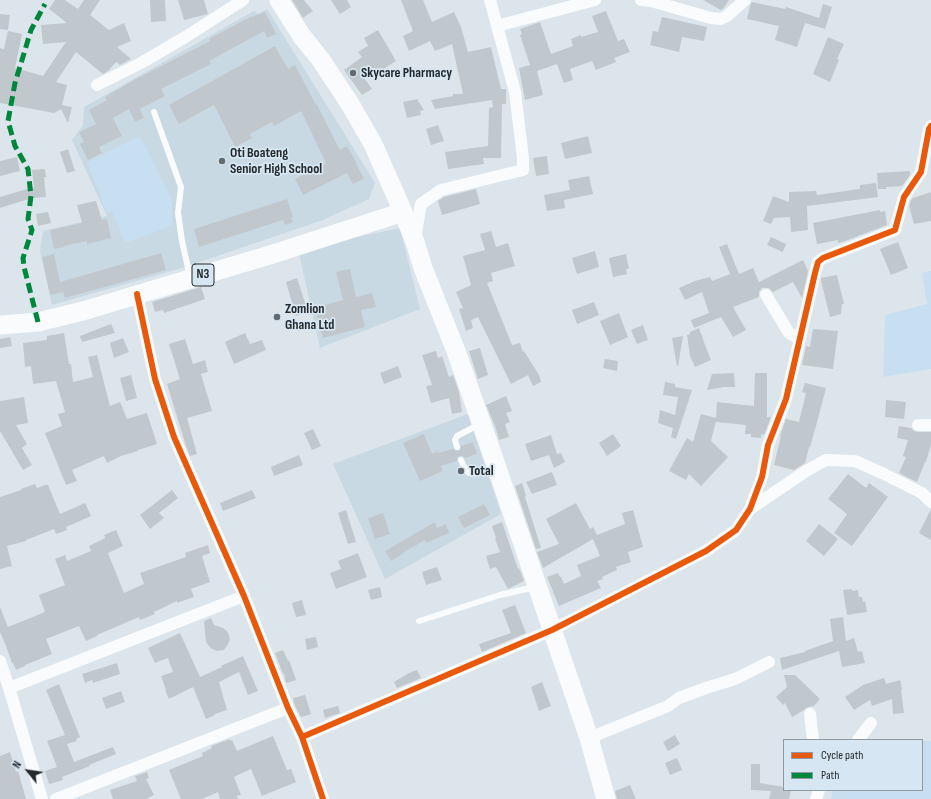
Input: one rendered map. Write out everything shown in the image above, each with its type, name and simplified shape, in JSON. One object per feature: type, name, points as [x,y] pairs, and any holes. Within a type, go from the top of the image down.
[{"type":"main road","points":[[279,0],[301,35],[321,60],[350,104],[373,144],[403,212],[456,351],[496,466],[589,738],[606,799]]},
{"type":"main road","name":"N3","points":[[0,326],[38,322],[83,311],[272,254],[403,212]]},
{"type":"street","points":[[97,85],[141,63],[187,36],[243,0]]},
{"type":"street","points":[[415,242],[421,204],[441,190],[523,170],[523,158],[515,92],[490,0]]},
{"type":"street","points":[[497,26],[595,0]]},
{"type":"street","points":[[641,0],[651,1],[711,18],[721,19],[727,16],[745,0]]},
{"type":"street","points":[[302,737],[552,630],[706,551],[736,530],[750,509],[762,477],[768,446],[786,399],[818,262],[823,258],[895,230],[904,197],[921,172],[931,126]]},
{"type":"street","points":[[137,294],[155,379],[174,437],[244,596],[288,708],[302,737],[324,799]]},
{"type":"street","points":[[766,295],[789,333],[800,339]]},
{"type":"street","points":[[918,425],[931,425]]},
{"type":"street","points":[[750,509],[806,471],[826,460],[855,461],[922,493],[931,502]]},
{"type":"street","points":[[9,688],[244,596]]},
{"type":"street","points":[[0,661],[42,799]]},
{"type":"street","points":[[589,738],[668,706],[679,698],[735,679],[770,662]]},
{"type":"street","points":[[56,799],[288,708]]},
{"type":"street","points":[[810,714],[813,739]]},
{"type":"street","points":[[859,739],[871,723]]},
{"type":"lane","points":[[154,112],[181,187],[178,213],[190,279]]},
{"type":"lane","points":[[457,447],[455,440],[457,436],[481,423]]},
{"type":"lane","points":[[461,460],[470,474],[496,466]]},
{"type":"lane","points":[[419,621],[500,595],[537,587]]},
{"type":"shaded area","name":"Oti Boateng Senior High School","points":[[267,9],[375,183],[369,199],[323,220],[182,268],[52,305],[40,251],[43,231],[107,216],[72,140],[83,125],[84,107],[254,11],[258,14]]},
{"type":"shaded area","points":[[140,136],[172,199],[172,226],[125,243],[112,211],[107,213],[87,162]]},
{"type":"shaded area","points":[[400,228],[420,309],[320,348],[298,249]]},
{"type":"shaded area","points":[[931,271],[931,369],[883,377],[885,315],[927,304],[922,273]]},
{"type":"shaded area","points":[[468,414],[501,514],[385,579],[333,464]]},
{"type":"shaded area","points":[[923,741],[931,741],[931,799],[831,799],[833,791],[923,791]]},
{"type":"building","points":[[55,0],[65,0],[78,9],[84,0],[100,0],[90,15],[109,30],[124,23],[131,41],[117,47],[131,59],[120,65],[116,62],[103,74],[76,52],[56,82],[67,85],[62,105],[72,107],[68,123],[61,109],[54,113],[0,103],[0,48],[4,49],[8,31],[22,34],[15,68],[43,76],[66,42],[43,44],[41,25],[67,23],[49,9]]},
{"type":"building","points":[[150,0],[165,0],[166,21],[151,22]]},
{"type":"building","points":[[178,0],[204,0],[208,14],[184,20]]},
{"type":"building","points":[[292,0],[304,0],[313,11],[303,18]]},
{"type":"building","points":[[331,0],[347,0],[351,7],[340,14]]},
{"type":"building","points":[[401,0],[423,0],[432,22],[454,12],[461,27],[468,52],[491,47],[501,89],[506,89],[506,104],[502,104],[501,158],[483,158],[484,164],[448,169],[445,152],[488,146],[489,108],[493,107],[492,100],[435,109],[431,100],[453,96],[453,94],[463,94],[452,44],[435,51],[430,41],[409,51],[403,36],[413,31]]},
{"type":"building","points":[[703,0],[729,0],[721,10]]},
{"type":"building","points":[[752,2],[785,9],[786,7],[819,18],[823,4],[832,7],[825,29],[805,23],[797,47],[775,40],[779,26],[747,19]]},
{"type":"building","points":[[606,11],[618,41],[624,39],[630,52],[614,58],[616,62],[596,70],[592,61],[570,69],[573,80],[564,83],[557,64],[537,71],[543,95],[525,100],[519,68],[530,65],[520,35],[522,34],[520,29],[540,22],[551,54],[573,46],[571,39],[581,35],[581,37],[598,32],[592,16]]},
{"type":"building","points":[[265,12],[276,34],[267,38],[264,31],[209,61],[211,64],[161,89],[165,96],[140,109],[144,118],[135,122],[129,109],[113,118],[122,136],[99,147],[102,153],[88,160],[80,144],[84,142],[79,132],[96,124],[89,110],[107,100],[105,97],[136,79],[210,41],[209,39],[252,16]]},
{"type":"building","points":[[0,14],[10,15],[8,30],[0,29]]},
{"type":"building","points":[[662,17],[707,27],[704,41],[682,37],[679,52],[650,45],[653,31],[658,32]]},
{"type":"building","points":[[378,30],[396,61],[382,70],[381,68],[364,78],[372,89],[362,95],[344,70],[362,57],[358,52],[368,46],[364,38]]},
{"type":"building","points":[[828,37],[844,44],[837,59],[839,60],[830,82],[813,74]]},
{"type":"building","points":[[275,46],[288,69],[295,65],[340,150],[347,146],[364,179],[353,184],[347,173],[303,195],[295,179],[326,163],[301,111],[274,126],[272,122],[250,134],[252,138],[235,147],[214,105],[179,124],[169,105]]},
{"type":"building","points":[[418,99],[418,102],[424,110],[420,111],[421,115],[407,118],[403,102]]},
{"type":"building","points":[[438,125],[444,141],[431,145],[426,129]]},
{"type":"building","points":[[588,136],[592,153],[565,159],[561,143]]},
{"type":"building","points":[[68,149],[75,171],[67,173],[60,152]]},
{"type":"building","points":[[547,156],[549,174],[536,176],[533,158]]},
{"type":"building","points":[[17,157],[20,171],[0,176],[0,161]]},
{"type":"building","points":[[45,169],[46,177],[44,177],[46,197],[32,198],[0,208],[0,197],[34,187],[32,170]]},
{"type":"building","points":[[910,171],[910,175],[902,186],[878,189],[877,173]]},
{"type":"building","points":[[589,176],[593,194],[564,200],[565,208],[547,211],[544,195],[570,190],[568,180]]},
{"type":"building","points":[[876,183],[878,197],[807,206],[808,230],[791,232],[790,217],[774,218],[771,224],[763,221],[773,196],[789,202],[789,192],[816,191],[817,195],[860,189],[860,185]]},
{"type":"building","points":[[476,189],[480,204],[442,215],[438,201],[444,197]]},
{"type":"building","points":[[931,192],[931,221],[914,224],[909,206],[911,200]]},
{"type":"building","points":[[287,199],[293,217],[291,218],[293,222],[285,225],[283,220],[199,247],[194,229]]},
{"type":"building","points":[[96,201],[102,220],[107,219],[111,238],[87,244],[87,241],[54,249],[50,230],[82,223],[77,205]]},
{"type":"building","points":[[880,210],[880,212],[885,211],[887,225],[838,243],[838,240],[817,244],[813,223]]},
{"type":"building","points":[[48,212],[51,223],[38,226],[36,214]]},
{"type":"building","points":[[491,231],[496,247],[508,243],[515,266],[491,273],[493,281],[487,283],[512,345],[520,343],[523,352],[524,351],[539,375],[541,382],[533,386],[528,375],[511,384],[478,317],[471,320],[473,328],[466,331],[459,309],[463,308],[456,292],[471,285],[463,256],[485,250],[480,234]]},
{"type":"building","points":[[771,237],[786,244],[783,252],[767,245]]},
{"type":"building","points":[[898,242],[908,268],[891,275],[880,249]]},
{"type":"building","points":[[727,244],[739,274],[753,268],[759,282],[803,260],[808,271],[802,298],[793,282],[773,292],[769,288],[762,288],[759,292],[759,297],[733,307],[746,330],[733,337],[721,317],[694,328],[691,320],[709,313],[702,292],[685,300],[679,288],[695,281],[710,277],[712,281],[730,274],[719,247]]},
{"type":"building","points":[[595,251],[599,267],[577,274],[572,258]]},
{"type":"building","points":[[161,253],[166,270],[65,298],[63,292],[50,295],[42,257],[54,254],[60,282]]},
{"type":"building","points":[[626,254],[629,269],[626,269],[627,274],[613,277],[609,258]]},
{"type":"building","points":[[350,269],[356,297],[372,293],[376,307],[361,310],[365,327],[323,338],[316,313],[326,310],[325,305],[343,300],[336,272]]},
{"type":"building","points":[[837,275],[844,304],[842,304],[841,314],[830,317],[821,278]]},
{"type":"building","points":[[297,278],[308,312],[296,316],[286,282]]},
{"type":"building","points":[[201,287],[205,299],[164,313],[163,310],[155,312],[152,302]]},
{"type":"building","points":[[594,302],[599,315],[577,324],[572,310]]},
{"type":"building","points":[[619,313],[628,337],[610,345],[600,321]]},
{"type":"building","points":[[111,324],[115,333],[82,342],[80,336]]},
{"type":"building","points":[[643,325],[648,340],[637,344],[631,330]]},
{"type":"building","points":[[699,328],[711,360],[695,367],[690,356],[687,335]]},
{"type":"building","points":[[813,329],[838,331],[833,369],[802,365],[806,346],[810,347]]},
{"type":"building","points":[[64,333],[69,364],[71,364],[73,382],[93,377],[88,357],[97,355],[110,406],[120,402],[127,419],[147,413],[157,444],[121,456],[107,463],[104,456],[72,470],[77,481],[66,485],[45,433],[62,426],[58,414],[65,412],[56,381],[33,384],[31,366],[25,367],[23,343],[47,340],[47,336]]},
{"type":"building","points":[[245,333],[250,344],[262,340],[266,350],[234,364],[225,342]]},
{"type":"building","points":[[683,336],[678,366],[677,366],[672,338]]},
{"type":"building","points":[[10,337],[12,346],[0,348],[0,339]]},
{"type":"building","points":[[123,338],[129,352],[114,358],[110,343]]},
{"type":"building","points":[[185,339],[193,364],[205,360],[208,372],[201,374],[212,411],[187,418],[197,454],[190,456],[167,384],[180,379],[169,344]]},
{"type":"building","points":[[480,348],[488,375],[478,379],[469,351]]},
{"type":"building","points":[[436,351],[438,358],[442,356],[449,377],[453,375],[459,392],[462,412],[452,414],[449,398],[431,403],[426,386],[432,385],[422,355]]},
{"type":"building","points":[[605,359],[618,361],[617,371],[603,368]]},
{"type":"building","points":[[398,366],[402,377],[384,384],[380,373]]},
{"type":"building","points":[[734,373],[735,387],[707,390],[712,374]]},
{"type":"building","points":[[755,373],[767,373],[767,417],[771,417],[764,435],[761,434],[761,438],[751,437],[751,434],[745,434],[746,425],[716,421],[711,441],[728,457],[701,486],[689,474],[686,480],[669,471],[687,438],[693,442],[701,414],[716,418],[717,402],[754,406]]},
{"type":"building","points":[[131,375],[137,398],[126,401],[120,378]]},
{"type":"building","points":[[665,382],[675,384],[675,387],[692,390],[676,439],[671,437],[673,428],[658,423],[660,410],[675,415],[678,397],[663,395]]},
{"type":"building","points":[[805,383],[826,388],[805,463],[794,470],[774,465],[780,436],[786,419],[799,422],[806,393],[802,392]]},
{"type":"building","points":[[506,396],[512,411],[506,413],[510,422],[505,424],[509,437],[499,440],[486,405]]},
{"type":"building","points":[[24,397],[28,423],[16,425],[27,444],[22,448],[32,465],[23,470],[0,431],[0,401]]},
{"type":"building","points":[[886,400],[906,402],[904,419],[885,417]]},
{"type":"building","points":[[899,426],[911,428],[918,432],[931,432],[931,444],[926,462],[917,482],[899,473],[906,457],[903,456],[908,440],[897,438]]},
{"type":"building","points":[[313,429],[321,446],[312,450],[304,433]]},
{"type":"building","points":[[424,434],[432,454],[437,451],[438,453],[453,449],[459,451],[461,446],[473,442],[477,454],[465,458],[463,456],[459,456],[457,461],[441,466],[443,471],[420,481],[403,443]]},
{"type":"building","points":[[613,434],[621,446],[607,456],[599,443]]},
{"type":"building","points":[[551,435],[557,454],[561,453],[565,462],[554,468],[549,455],[531,461],[525,444]]},
{"type":"building","points":[[299,455],[303,465],[274,476],[271,467]]},
{"type":"building","points":[[552,472],[557,485],[532,494],[526,482]]},
{"type":"building","points":[[848,474],[866,488],[869,483],[888,497],[852,546],[834,533],[847,514],[828,499]]},
{"type":"building","points":[[522,483],[541,548],[536,549],[515,486]]},
{"type":"building","points":[[35,484],[37,488],[48,485],[60,514],[85,503],[91,516],[66,527],[67,530],[56,534],[54,529],[26,541],[7,546],[12,566],[0,569],[0,497]]},
{"type":"building","points":[[172,490],[178,498],[159,513],[164,518],[150,529],[140,515]]},
{"type":"building","points":[[252,490],[256,498],[223,511],[220,503]]},
{"type":"building","points":[[576,503],[590,529],[593,527],[597,535],[625,524],[622,513],[633,510],[643,547],[628,552],[631,562],[616,567],[617,570],[597,581],[601,588],[559,606],[547,577],[558,573],[564,584],[581,576],[577,565],[600,556],[593,539],[543,568],[537,552],[559,544],[546,519]]},
{"type":"building","points":[[484,504],[490,515],[464,528],[458,517]]},
{"type":"building","points":[[931,509],[931,540],[919,533]]},
{"type":"building","points":[[346,510],[356,542],[348,544],[338,513]]},
{"type":"building","points":[[383,513],[390,534],[375,539],[368,518]]},
{"type":"building","points":[[435,522],[437,528],[446,524],[449,533],[426,543],[425,540],[391,561],[385,551]]},
{"type":"building","points":[[502,522],[518,569],[519,568],[524,581],[508,589],[496,567],[490,569],[486,556],[500,552],[492,526]]},
{"type":"building","points":[[819,524],[838,539],[824,556],[806,541]]},
{"type":"building","points":[[116,530],[123,546],[108,553],[124,593],[144,584],[140,573],[186,557],[185,553],[208,545],[210,553],[202,556],[210,582],[191,589],[194,597],[177,603],[177,601],[154,612],[155,614],[140,620],[139,617],[86,641],[79,626],[46,639],[52,654],[16,670],[0,632],[0,607],[8,627],[45,612],[39,595],[65,585],[55,559],[65,555],[67,561],[91,551],[89,546],[105,538],[104,535]]},
{"type":"building","points":[[358,553],[367,577],[336,589],[330,573],[341,569],[338,561]]},
{"type":"building","points":[[437,567],[442,580],[426,585],[422,572]]},
{"type":"building","points":[[380,587],[382,597],[371,600],[368,590]]},
{"type":"building","points":[[852,589],[852,591],[858,590],[859,597],[862,597],[863,602],[865,601],[867,612],[847,615],[843,590]]},
{"type":"building","points":[[302,600],[306,615],[296,617],[292,603]]},
{"type":"building","points":[[515,605],[526,633],[482,652],[479,644],[511,633],[502,610]]},
{"type":"building","points":[[843,617],[846,641],[854,638],[858,652],[862,651],[865,663],[842,667],[839,651],[782,670],[780,658],[805,652],[833,641],[830,619]]},
{"type":"building","points":[[211,618],[214,625],[223,628],[229,635],[230,640],[224,650],[217,651],[212,649],[206,642],[204,621]]},
{"type":"building","points":[[180,633],[200,677],[243,656],[258,691],[248,695],[239,672],[219,682],[227,710],[206,719],[193,687],[169,699],[161,676],[173,672],[168,658],[155,663],[148,648]]},
{"type":"building","points":[[316,637],[318,647],[307,650],[305,639]]},
{"type":"building","points":[[283,650],[288,661],[289,660],[296,680],[286,683],[284,673],[283,674],[275,653]]},
{"type":"building","points":[[117,663],[120,674],[93,683],[92,680],[85,683],[82,674]]},
{"type":"building","points":[[417,670],[421,678],[397,688],[394,682]]},
{"type":"building","points":[[784,675],[795,675],[820,699],[813,707],[806,708],[792,717],[785,703],[783,705],[776,697],[787,687]]},
{"type":"building","points":[[884,678],[886,684],[900,680],[904,713],[893,714],[892,699],[872,706],[870,700],[854,710],[845,697],[863,685]]},
{"type":"building","points":[[542,682],[551,706],[539,711],[531,687]]},
{"type":"building","points":[[59,684],[80,737],[76,739],[77,741],[67,744],[74,762],[113,747],[116,754],[62,777],[63,780],[49,784],[45,771],[57,767],[47,741],[65,735],[46,690]]},
{"type":"building","points":[[121,691],[125,702],[106,709],[102,698]]},
{"type":"building","points":[[305,695],[311,714],[301,717],[295,706],[293,698]]},
{"type":"building","points":[[338,706],[340,713],[325,718],[323,710]]},
{"type":"building","points":[[675,735],[680,744],[668,751],[663,742]]},
{"type":"building","points":[[273,736],[287,770],[291,769],[296,782],[262,796],[251,769],[234,777],[241,795],[237,796],[238,799],[220,799],[218,792],[202,799],[181,799],[169,770],[203,756],[202,753],[212,748],[211,746],[230,739],[230,741],[232,740],[237,751]]},
{"type":"building","points":[[10,752],[16,772],[18,771],[26,799],[0,799],[0,756]]},
{"type":"building","points":[[677,758],[682,770],[670,775],[665,763]]},
{"type":"building","points":[[751,764],[760,764],[760,783],[783,787],[783,791],[791,791],[789,799],[769,799],[771,791],[751,790]]},
{"type":"building","points":[[147,772],[149,778],[146,779],[154,795],[146,799],[113,799],[110,790],[137,781],[135,776]]},
{"type":"building","points":[[630,785],[636,799],[617,799],[615,791]]},
{"type":"marked path","points":[[38,322],[23,258],[32,230],[28,219],[31,196],[28,169],[15,146],[8,121],[15,83],[31,30],[45,4]]},
{"type":"cycle path","points":[[302,737],[552,630],[706,551],[736,530],[750,509],[762,477],[768,445],[786,399],[818,262],[823,258],[895,230],[904,197],[921,172],[929,129],[931,126]]},
{"type":"cycle path","points":[[137,294],[155,379],[174,437],[244,596],[288,708],[302,737],[323,799]]},
{"type":"place","name":"Skycare Pharmacy","points":[[353,73]]},
{"type":"place","name":"Oti Boateng Senior High School","points":[[222,161]]},
{"type":"place","name":"Zomlion Ghana Ltd","points":[[277,317]]},
{"type":"place","name":"Total","points":[[461,471]]}]
